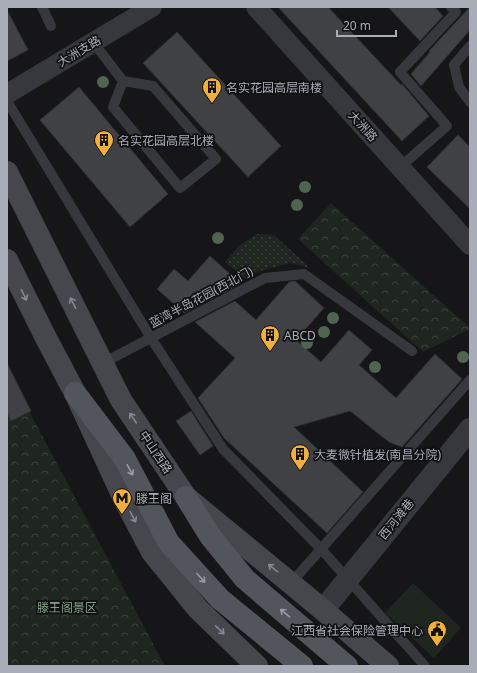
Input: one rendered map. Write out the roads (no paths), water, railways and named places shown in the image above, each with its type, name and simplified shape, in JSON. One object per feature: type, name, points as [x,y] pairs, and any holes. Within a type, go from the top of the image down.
[{"type":"main road","name":"中山西路","points":[[7,172],[121,400],[186,497],[291,583],[388,666]]},
{"type":"main road","points":[[7,260],[75,393],[124,499],[152,552],[198,609],[257,666]]},
{"type":"main road","points":[[75,393],[125,460],[169,543],[220,599],[302,666]]},
{"type":"main road","points":[[186,497],[210,536],[245,579],[347,666]]},
{"type":"street","name":"大洲支路","points":[[7,94],[152,7]]},
{"type":"street","name":"大洲路","points":[[256,7],[470,245]]},
{"type":"street","name":"西河滩巷","points":[[323,610],[470,428]]},
{"type":"lane","points":[[42,7],[51,26]]},
{"type":"lane","points":[[400,167],[447,126],[400,72],[456,12],[451,7]]},
{"type":"lane","points":[[93,42],[123,81],[153,86],[216,159],[180,188],[113,107],[123,81]]},
{"type":"lane","points":[[470,46],[454,65],[459,87],[470,102]]},
{"type":"lane","points":[[7,101],[151,338],[223,449],[348,578],[425,666]]},
{"type":"lane","name":"蓝湾半岛花园(西北门)","points":[[103,363],[265,278],[304,274],[412,351]]},
{"type":"lane","points":[[291,583],[470,380]]},
{"type":"place","name":"名实花园高层南楼","points":[[212,104]]},
{"type":"place","name":"名实花园高层北楼","points":[[104,157]]},
{"type":"place","name":"ABCD","points":[[270,352]]},
{"type":"place","name":"大麦微针植发(南昌分院)","points":[[300,471]]},
{"type":"place","name":"滕王阁","points":[[122,515]]},
{"type":"place","name":"江西省社会保险管理中心","points":[[437,647]]},
{"type":"park label","name":"滕王阁景区","points":[[67,607]]}]
